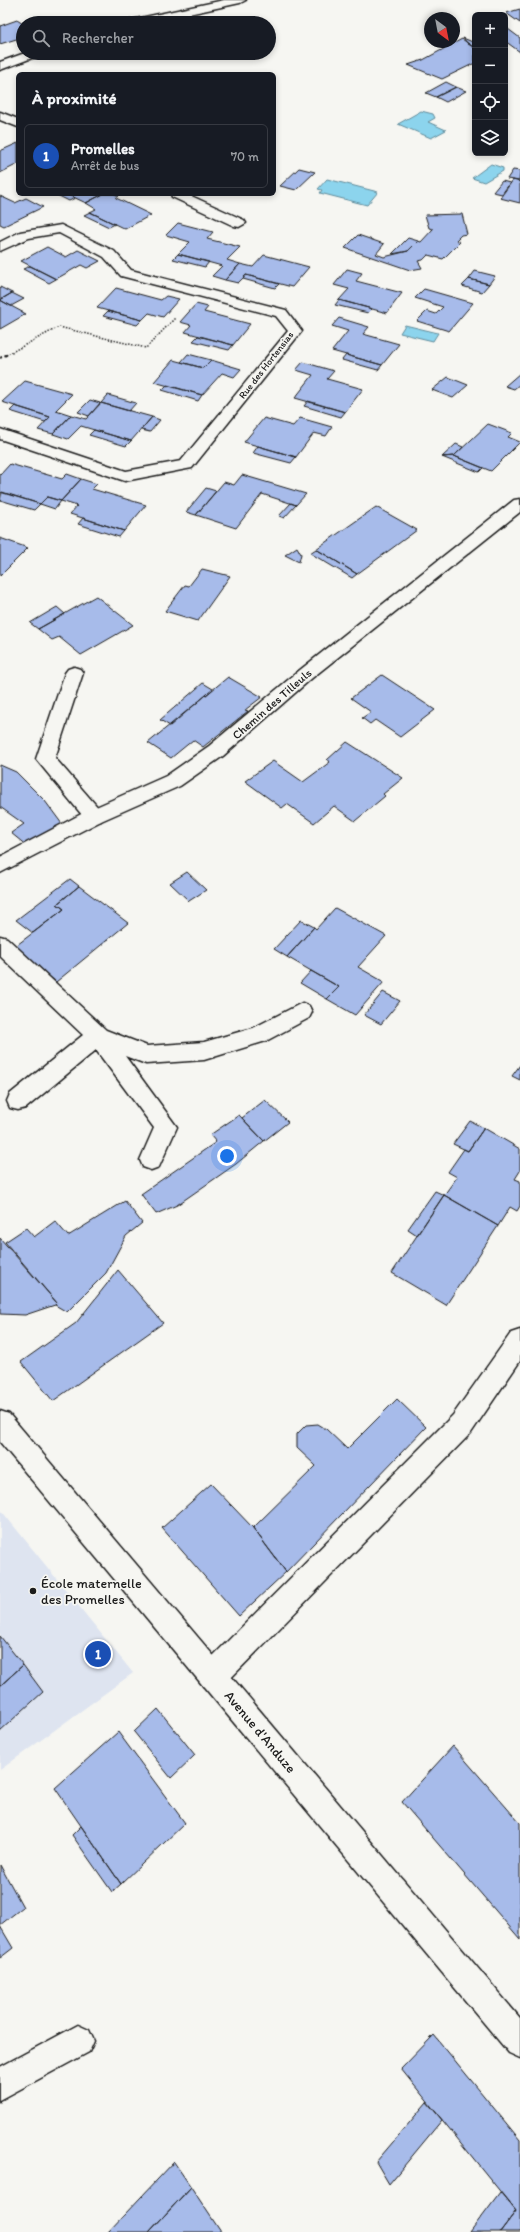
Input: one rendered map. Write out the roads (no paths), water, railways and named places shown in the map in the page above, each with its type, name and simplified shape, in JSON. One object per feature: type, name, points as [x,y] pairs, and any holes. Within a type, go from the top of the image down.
[{"type":"street","points":[[164,16],[240,0]]},
{"type":"street","points":[[0,66],[17,60]]},
{"type":"street","points":[[0,116],[16,122]]},
{"type":"street","points":[[182,196],[239,223]]},
{"type":"street","name":"Rue des Hortensias","points":[[0,247],[25,235],[61,229],[109,254],[126,273],[281,313],[295,331],[186,465],[125,476],[0,434]]},
{"type":"street","name":"Chemin des Tilleuls","points":[[0,866],[94,816],[173,781],[216,751],[306,674],[520,504]]},
{"type":"street","points":[[74,673],[45,759],[94,816]]},
{"type":"street","points":[[0,944],[98,1036],[166,1127],[151,1160]]},
{"type":"street","points":[[98,1036],[146,1055],[204,1051],[259,1035],[302,1012]]},
{"type":"street","points":[[18,1101],[98,1036]]},
{"type":"street","points":[[213,1676],[462,1424],[520,1341]]},
{"type":"street","name":"Avenue d'Anduze","points":[[0,1423],[520,2042]]},
{"type":"street","points":[[0,2084],[78,2041]]},
{"type":"water","points":[[421,111],[433,114],[435,118],[428,122],[446,130],[431,138],[398,124]]},
{"type":"water","points":[[491,164],[503,168],[503,171],[484,182],[472,178]]},
{"type":"water","points":[[327,179],[378,192],[367,205],[320,193],[322,190],[318,189]]},
{"type":"water","points":[[405,325],[438,333],[433,341],[400,333]]},
{"type":"place","name":"École maternelle des Promelles","points":[[33,1591]]},
{"type":"place","name":"Promelles","points":[[98,1654]]}]
